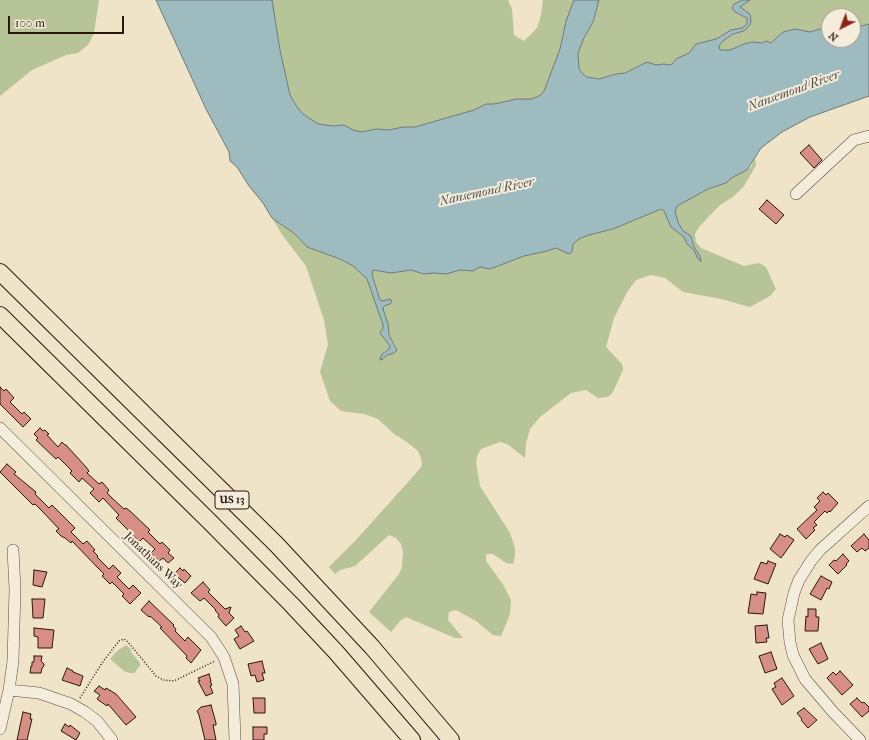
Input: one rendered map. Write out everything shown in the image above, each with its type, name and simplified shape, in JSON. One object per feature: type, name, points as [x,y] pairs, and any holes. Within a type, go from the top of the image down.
[{"type":"highway","name":"US 13","points":[[0,272],[282,551],[372,646],[451,740]]},
{"type":"highway","name":"US 13","points":[[0,315],[291,604],[336,652],[412,740]]},
{"type":"street","points":[[796,194],[854,140],[869,136]]},
{"type":"street","name":"Jonathans Way","points":[[0,428],[204,629],[219,648],[224,657],[233,684],[235,740]]},
{"type":"street","points":[[860,740],[833,712],[805,679],[793,655],[788,620],[794,593],[799,580],[811,561],[820,550],[869,506]]},
{"type":"street","points":[[0,729],[9,690],[14,629],[15,589],[13,550]]},
{"type":"street","points":[[9,690],[39,693],[55,698],[86,712],[96,721],[112,740]]},
{"type":"path","points":[[75,707],[102,663],[119,641],[124,639],[156,676],[170,682],[224,657]]},
{"type":"green space","points":[[0,0],[99,0],[94,33],[88,45],[78,53],[66,55],[32,70],[0,96]]},
{"type":"green space","points":[[272,0],[508,0],[512,9],[514,35],[524,41],[537,28],[543,0],[574,0],[566,21],[560,49],[544,91],[541,95],[532,99],[517,99],[494,104],[486,104],[474,110],[415,127],[403,127],[389,130],[376,129],[361,132],[344,125],[332,126],[318,124],[303,114],[297,107],[290,95],[280,50]]},
{"type":"green space","points":[[599,0],[743,0],[734,4],[735,12],[747,18],[748,22],[742,28],[731,30],[716,39],[696,44],[689,53],[677,59],[671,65],[656,65],[647,62],[625,73],[599,79],[587,77],[583,74],[579,69],[578,53],[593,22]]},
{"type":"green space","points":[[750,0],[869,0],[869,24],[861,26],[861,8],[821,8],[821,29],[810,32],[795,29],[783,32],[771,43],[752,42],[730,50],[720,50],[719,46],[723,41],[733,34],[744,31],[751,21],[740,7]]},
{"type":"green space","points":[[755,157],[756,165],[744,186],[733,197],[720,205],[699,227],[695,234],[696,242],[701,248],[744,266],[759,263],[766,267],[776,289],[770,296],[750,307],[721,299],[683,292],[665,278],[651,275],[636,280],[627,292],[614,318],[606,347],[622,364],[623,370],[613,392],[608,397],[598,398],[586,390],[571,393],[540,417],[530,429],[526,443],[525,458],[507,444],[500,442],[481,449],[477,456],[476,463],[480,486],[510,533],[515,548],[513,564],[506,563],[493,554],[486,554],[486,561],[504,586],[511,600],[510,614],[501,636],[493,635],[476,621],[456,610],[449,612],[448,620],[463,638],[455,638],[406,617],[400,621],[391,632],[369,612],[399,574],[402,567],[403,552],[401,544],[396,538],[389,535],[355,566],[340,570],[335,574],[329,567],[356,540],[417,472],[422,466],[421,458],[418,451],[394,434],[378,419],[364,414],[341,411],[330,401],[320,372],[328,344],[324,320],[306,266],[283,236],[272,218],[295,234],[307,247],[340,259],[353,266],[367,279],[383,325],[380,333],[390,346],[389,349],[384,351],[383,359],[387,355],[394,353],[396,346],[389,335],[388,324],[383,309],[384,306],[390,304],[390,299],[380,300],[372,275],[373,270],[391,273],[411,270],[424,274],[446,274],[460,270],[473,271],[480,267],[490,269],[524,256],[556,248],[572,252],[573,244],[579,239],[613,229],[661,209],[664,211],[671,227],[684,237],[687,244],[694,250],[698,259],[701,261],[700,256],[694,247],[691,236],[683,231],[678,222],[675,211],[677,206],[708,189],[726,183],[733,177],[747,170],[751,167]]},
{"type":"green space","points":[[126,645],[131,649],[131,652],[140,663],[140,666],[134,673],[124,671],[110,659],[117,651]]},
{"type":"water","name":"Nansemond River","points":[[156,0],[272,0],[280,50],[290,95],[297,107],[303,114],[318,124],[332,126],[344,125],[361,132],[376,129],[389,130],[403,127],[415,127],[474,110],[486,104],[494,104],[517,99],[532,99],[541,95],[544,91],[560,49],[566,21],[574,0],[599,0],[593,22],[578,53],[579,69],[583,74],[587,77],[599,79],[625,73],[647,62],[656,65],[671,65],[676,59],[689,53],[696,44],[716,39],[731,30],[742,28],[747,24],[747,18],[735,12],[732,8],[734,4],[743,0],[750,0],[740,7],[750,14],[750,25],[744,31],[733,34],[723,41],[719,46],[720,50],[730,50],[752,42],[762,43],[766,41],[771,43],[783,32],[795,29],[810,32],[821,29],[821,48],[861,48],[861,26],[869,24],[869,96],[810,117],[782,132],[761,148],[747,170],[733,177],[726,183],[708,189],[677,206],[675,211],[678,222],[683,231],[691,236],[694,247],[700,256],[701,262],[694,250],[687,244],[684,237],[671,227],[664,211],[661,209],[613,229],[579,239],[573,244],[572,252],[569,254],[556,248],[524,256],[490,269],[480,267],[473,271],[460,270],[446,274],[424,274],[411,270],[391,273],[373,270],[372,275],[380,300],[390,299],[392,301],[390,304],[384,306],[383,309],[388,324],[389,335],[397,350],[380,360],[382,354],[389,349],[390,346],[380,333],[383,325],[367,279],[353,266],[340,259],[307,247],[295,234],[272,218],[237,167],[230,161],[229,152],[206,109]]},
{"type":"building","points":[[809,145],[822,160],[814,168],[800,153]]},
{"type":"building","points":[[767,200],[784,215],[776,224],[759,209]]},
{"type":"building","points":[[0,387],[4,391],[6,389],[14,398],[10,402],[22,414],[24,412],[31,419],[23,427],[0,404]]},
{"type":"building","points":[[40,428],[49,434],[47,435],[58,447],[62,442],[66,445],[89,471],[87,473],[99,484],[102,482],[109,490],[107,493],[124,509],[126,508],[130,511],[150,530],[148,532],[160,544],[162,542],[170,550],[168,553],[174,558],[168,563],[163,558],[159,561],[151,553],[155,549],[143,538],[139,542],[116,518],[119,515],[103,498],[99,502],[90,493],[94,489],[82,478],[79,482],[70,473],[72,471],[58,457],[56,459],[36,440],[38,438],[34,434]]},
{"type":"building","points":[[7,464],[16,472],[14,474],[36,492],[35,494],[49,508],[52,505],[75,528],[71,532],[83,544],[87,541],[95,550],[93,551],[98,556],[97,557],[109,569],[113,565],[121,573],[117,577],[129,589],[133,585],[141,593],[130,604],[122,596],[124,594],[112,582],[110,584],[102,576],[104,574],[72,541],[71,543],[61,536],[56,531],[59,529],[44,513],[35,504],[33,505],[0,472]]},
{"type":"building","points":[[823,492],[826,495],[828,493],[838,503],[830,512],[829,511],[827,513],[825,511],[814,522],[817,525],[813,528],[815,530],[806,539],[797,529],[817,510],[814,507],[820,501],[817,498]]},
{"type":"building","points":[[780,534],[785,537],[787,535],[794,540],[781,558],[770,549]]},
{"type":"building","points":[[864,534],[869,540],[869,548],[865,551],[862,548],[857,552],[851,546]]},
{"type":"building","points":[[843,554],[849,561],[838,574],[829,565]]},
{"type":"building","points":[[768,561],[776,564],[768,584],[754,579],[761,562],[767,564]]},
{"type":"building","points":[[180,568],[183,571],[184,569],[191,576],[185,583],[174,574]]},
{"type":"building","points":[[34,570],[47,572],[42,587],[33,585]]},
{"type":"building","points":[[821,576],[832,582],[821,600],[810,594]]},
{"type":"building","points":[[203,582],[210,590],[208,592],[225,609],[231,607],[229,613],[234,618],[226,626],[218,617],[219,615],[216,610],[204,598],[200,601],[191,593]]},
{"type":"building","points":[[757,592],[766,593],[763,614],[748,613],[751,594],[757,595]]},
{"type":"building","points":[[32,599],[45,599],[43,618],[33,618]]},
{"type":"building","points":[[149,601],[174,625],[173,626],[176,629],[175,631],[185,641],[188,637],[201,650],[191,663],[186,658],[187,656],[160,628],[162,627],[141,610]]},
{"type":"building","points":[[808,609],[816,609],[816,617],[819,617],[818,631],[805,631]]},
{"type":"building","points":[[767,625],[769,638],[766,638],[767,642],[756,643],[755,626]]},
{"type":"building","points":[[241,626],[245,632],[247,631],[254,641],[240,649],[234,639],[239,636],[235,630]]},
{"type":"building","points":[[34,628],[54,630],[52,648],[38,648],[38,637],[34,636]]},
{"type":"building","points":[[821,643],[828,659],[818,664],[809,649]]},
{"type":"building","points":[[771,652],[777,669],[765,673],[759,656]]},
{"type":"building","points":[[34,656],[42,656],[41,661],[44,666],[41,673],[30,673],[32,662],[34,662]]},
{"type":"building","points":[[262,661],[265,673],[262,673],[264,680],[257,682],[255,675],[251,676],[248,664]]},
{"type":"building","points":[[67,668],[83,676],[80,686],[62,680]]},
{"type":"building","points":[[840,671],[853,685],[842,695],[827,678],[833,672],[836,675]]},
{"type":"building","points":[[209,674],[212,685],[210,686],[213,693],[206,696],[198,681],[200,681],[198,678]]},
{"type":"building","points":[[782,678],[794,696],[782,705],[772,689],[776,687],[774,683]]},
{"type":"building","points":[[99,686],[116,694],[136,717],[126,725],[108,704],[107,706],[97,699],[100,695],[94,691]]},
{"type":"building","points":[[253,698],[265,698],[265,713],[254,713]]},
{"type":"building","points":[[857,698],[869,707],[869,711],[862,717],[850,704]]},
{"type":"building","points":[[211,705],[216,723],[216,725],[213,725],[216,740],[205,740],[197,711],[201,707]]},
{"type":"building","points":[[804,708],[817,720],[808,728],[797,713]]},
{"type":"building","points":[[23,712],[31,714],[30,719],[32,719],[27,740],[17,740]]},
{"type":"building","points":[[65,724],[69,727],[70,725],[80,733],[76,740],[61,731]]},
{"type":"building","points":[[253,727],[267,727],[267,734],[264,734],[264,740],[253,740]]}]
